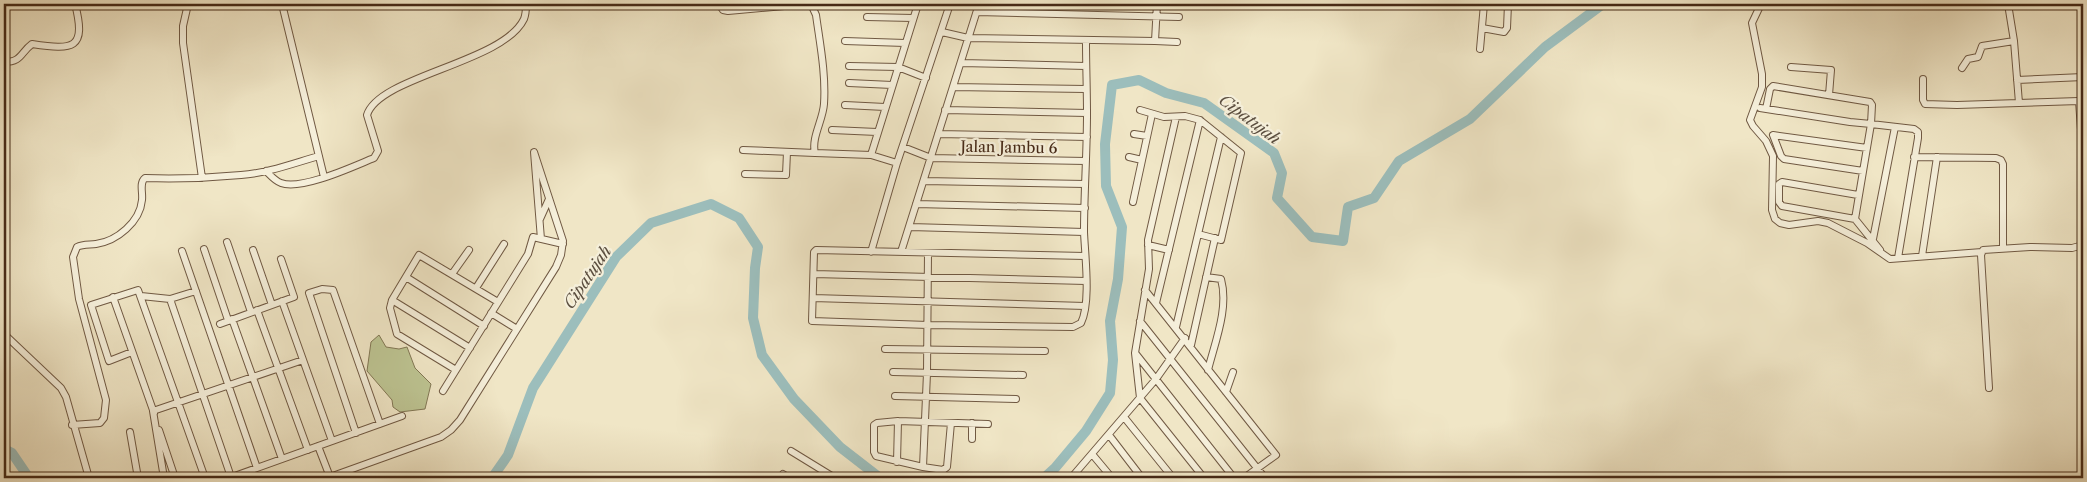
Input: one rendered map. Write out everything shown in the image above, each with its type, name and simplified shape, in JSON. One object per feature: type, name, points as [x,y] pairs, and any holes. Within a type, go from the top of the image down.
[{"type":"street","points":[[4,62],[13,62],[32,44],[71,46],[77,42],[80,23],[75,4]]},
{"type":"street","points":[[188,4],[183,26],[184,43],[202,178]]},
{"type":"street","points":[[282,4],[324,178]]},
{"type":"street","points":[[266,171],[274,179],[287,185],[300,184],[324,178],[377,156],[378,151],[367,115],[373,103],[396,90],[476,55],[503,40],[524,18],[526,4]]},
{"type":"street","points":[[719,4],[721,8],[728,11],[811,5],[816,15],[824,89],[823,112],[815,140],[815,153]]},
{"type":"street","points":[[871,155],[918,4]]},
{"type":"street","points":[[871,252],[897,163],[950,4]]},
{"type":"street","points":[[901,252],[980,4]]},
{"type":"street","points":[[1155,41],[1156,4]]},
{"type":"street","points":[[1480,50],[1484,4]]},
{"type":"street","points":[[1482,28],[1504,32],[1507,28],[1508,4]]},
{"type":"street","points":[[1761,4],[1752,23],[1762,74],[1762,87],[1750,120],[1766,140],[1773,156],[1773,214],[1778,222],[1783,224],[1828,223],[1844,230],[1890,259],[1982,252],[1986,249],[2002,248],[2072,248],[2083,244]]},
{"type":"street","points":[[2008,4],[2014,41],[2019,103]]},
{"type":"street","points":[[977,12],[1179,17]]},
{"type":"street","points":[[867,16],[913,18]]},
{"type":"street","points":[[942,32],[968,38],[1178,42]]},
{"type":"street","points":[[845,41],[905,42]]},
{"type":"street","points":[[1086,41],[1087,137],[1084,208],[1086,256],[1086,281],[1083,321],[1080,325],[1073,327],[812,322],[815,250],[1086,256]]},
{"type":"street","points":[[1962,68],[1968,58],[1978,57],[1982,46],[2014,41]]},
{"type":"street","points":[[961,63],[1086,66]]},
{"type":"street","points":[[849,66],[898,67],[926,78]]},
{"type":"street","points":[[1791,67],[1831,70],[1829,95]]},
{"type":"street","points":[[2017,80],[2083,77]]},
{"type":"street","points":[[1923,79],[1923,100],[1925,104],[2079,101],[2083,158]]},
{"type":"street","points":[[848,83],[892,85]]},
{"type":"street","points":[[1855,219],[1871,124],[1871,102],[1773,86],[1763,108],[1850,122],[1871,124],[1914,129],[1918,132],[1898,258]]},
{"type":"street","points":[[953,87],[1086,89]]},
{"type":"street","points":[[845,105],[885,107]]},
{"type":"street","points":[[945,110],[1087,113]]},
{"type":"street","points":[[1140,110],[1164,117],[1185,116],[1200,120],[1241,153],[1221,240],[1198,234]]},
{"type":"street","points":[[1133,202],[1152,114]]},
{"type":"street","points":[[1176,117],[1148,245],[1149,269],[1135,353],[1140,398],[1204,478]]},
{"type":"street","points":[[1156,304],[1200,120]]},
{"type":"street","points":[[1873,239],[1895,127]]},
{"type":"street","points":[[832,130],[878,132]]},
{"type":"street","points":[[938,134],[1087,137]]},
{"type":"street","points":[[1134,134],[1147,136]]},
{"type":"street","points":[[1863,171],[1784,159],[1773,135],[1867,148]]},
{"type":"street","points":[[1176,327],[1221,137]]},
{"type":"street","points":[[903,147],[931,158]]},
{"type":"street","points":[[743,150],[871,155],[897,163]]},
{"type":"street","points":[[318,446],[328,478],[441,438],[460,420],[556,267],[563,244],[534,152],[541,239]]},
{"type":"street","points":[[745,174],[786,175],[787,152]]},
{"type":"street","points":[[72,425],[100,423],[104,418],[106,400],[79,299],[73,257],[75,249],[79,245],[96,244],[116,238],[132,223],[141,207],[142,182],[146,178],[202,178],[240,175],[266,171],[319,156]]},
{"type":"street","points":[[1129,157],[1142,160]]},
{"type":"street","points":[[1914,157],[1996,158],[2001,160],[2003,164],[2002,248]]},
{"type":"street","points":[[1922,256],[1937,157]]},
{"type":"street","name":"Jalan Jambu 6","points":[[931,158],[1086,161]]},
{"type":"street","points":[[924,182],[1085,184]]},
{"type":"street","points":[[1858,195],[1782,182],[1779,184],[1779,202],[1782,206],[1855,219],[1873,239],[1883,254]]},
{"type":"street","points":[[539,220],[550,199]]},
{"type":"street","points":[[916,204],[1084,208]]},
{"type":"street","points":[[910,227],[1084,232]]},
{"type":"street","points":[[443,391],[528,254],[533,236],[563,244]]},
{"type":"street","points":[[1191,345],[1215,238]]},
{"type":"street","points":[[226,242],[278,369],[308,450]]},
{"type":"street","points":[[476,288],[504,244]]},
{"type":"street","points":[[1148,245],[1169,250]]},
{"type":"street","points":[[204,249],[282,459]]},
{"type":"street","points":[[253,250],[272,305]]},
{"type":"street","points":[[452,274],[469,250]]},
{"type":"street","points":[[182,251],[257,468]]},
{"type":"street","points":[[1982,252],[1989,388]]},
{"type":"street","points":[[922,467],[926,422],[928,351],[928,253]]},
{"type":"street","points":[[456,370],[397,334],[390,308],[392,300],[419,254],[498,302]]},
{"type":"street","points":[[220,324],[294,297],[281,259]]},
{"type":"street","points":[[814,274],[1086,281]]},
{"type":"street","points":[[406,276],[484,326]]},
{"type":"street","points":[[1206,277],[1221,279],[1224,289],[1224,303],[1208,370]]},
{"type":"street","points":[[356,433],[309,293],[322,289],[334,290],[380,424]]},
{"type":"street","points":[[132,352],[109,360],[91,304],[138,290],[205,478]]},
{"type":"street","points":[[1145,290],[1191,345],[1208,370],[1276,455],[1251,478]]},
{"type":"street","points":[[141,296],[170,299],[196,291]]},
{"type":"street","points":[[113,297],[175,478]]},
{"type":"street","points":[[813,298],[1085,306]]},
{"type":"street","points":[[170,299],[230,478],[402,416]]},
{"type":"street","points":[[392,300],[470,348]]},
{"type":"street","points":[[282,301],[332,441]]},
{"type":"street","points":[[491,313],[517,330]]},
{"type":"street","points":[[1140,321],[1265,478]]},
{"type":"street","points":[[4,334],[61,388],[66,397],[72,425],[89,478]]},
{"type":"street","points":[[1071,478],[1156,379],[1185,338]]},
{"type":"street","points":[[885,350],[1045,351]]},
{"type":"street","points":[[1135,353],[1234,478]]},
{"type":"street","points":[[153,411],[303,360]]},
{"type":"street","points":[[893,372],[1023,374]]},
{"type":"street","points":[[1226,392],[1233,372]]},
{"type":"street","points":[[895,396],[1016,399]]},
{"type":"street","points":[[153,411],[164,478]]},
{"type":"street","points":[[1124,417],[1174,478]]},
{"type":"street","points":[[897,462],[898,421]]},
{"type":"street","points":[[951,423],[946,468],[943,470],[878,458],[874,454],[874,427],[877,423],[898,421],[988,424]]},
{"type":"street","points":[[972,423],[972,439]]},
{"type":"street","points":[[130,432],[138,478]]},
{"type":"street","points":[[1109,435],[1142,478]]},
{"type":"street","points":[[791,451],[835,478]]},
{"type":"street","points":[[1092,454],[1112,478]]},
{"type":"street","points":[[1244,478],[1258,470]]},
{"type":"street","points":[[1077,472],[1082,478]]},
{"type":"street","points":[[783,474],[790,478]]},
{"type":"green space","points":[[379,335],[386,347],[399,349],[407,347],[415,368],[431,384],[425,409],[400,412],[393,407],[392,400],[367,371],[371,342]]},
{"type":"waterway","name":"Cipatujah","points":[[1044,478],[1055,468],[1086,431],[1110,393],[1113,360],[1110,321],[1118,279],[1122,227],[1106,186],[1105,144],[1112,85],[1139,80],[1166,93],[1204,103],[1274,153],[1282,173],[1277,198],[1312,237],[1343,241],[1348,207],[1374,198],[1399,161],[1470,119],[1545,47],[1603,4]]},
{"type":"waterway","name":"Cipatujah","points":[[492,478],[508,455],[533,388],[616,257],[651,223],[711,204],[739,218],[758,247],[755,268],[753,318],[762,355],[794,399],[840,447],[880,478]]},
{"type":"waterway","name":"Cipatujah","points":[[4,449],[12,453],[29,478]]}]
